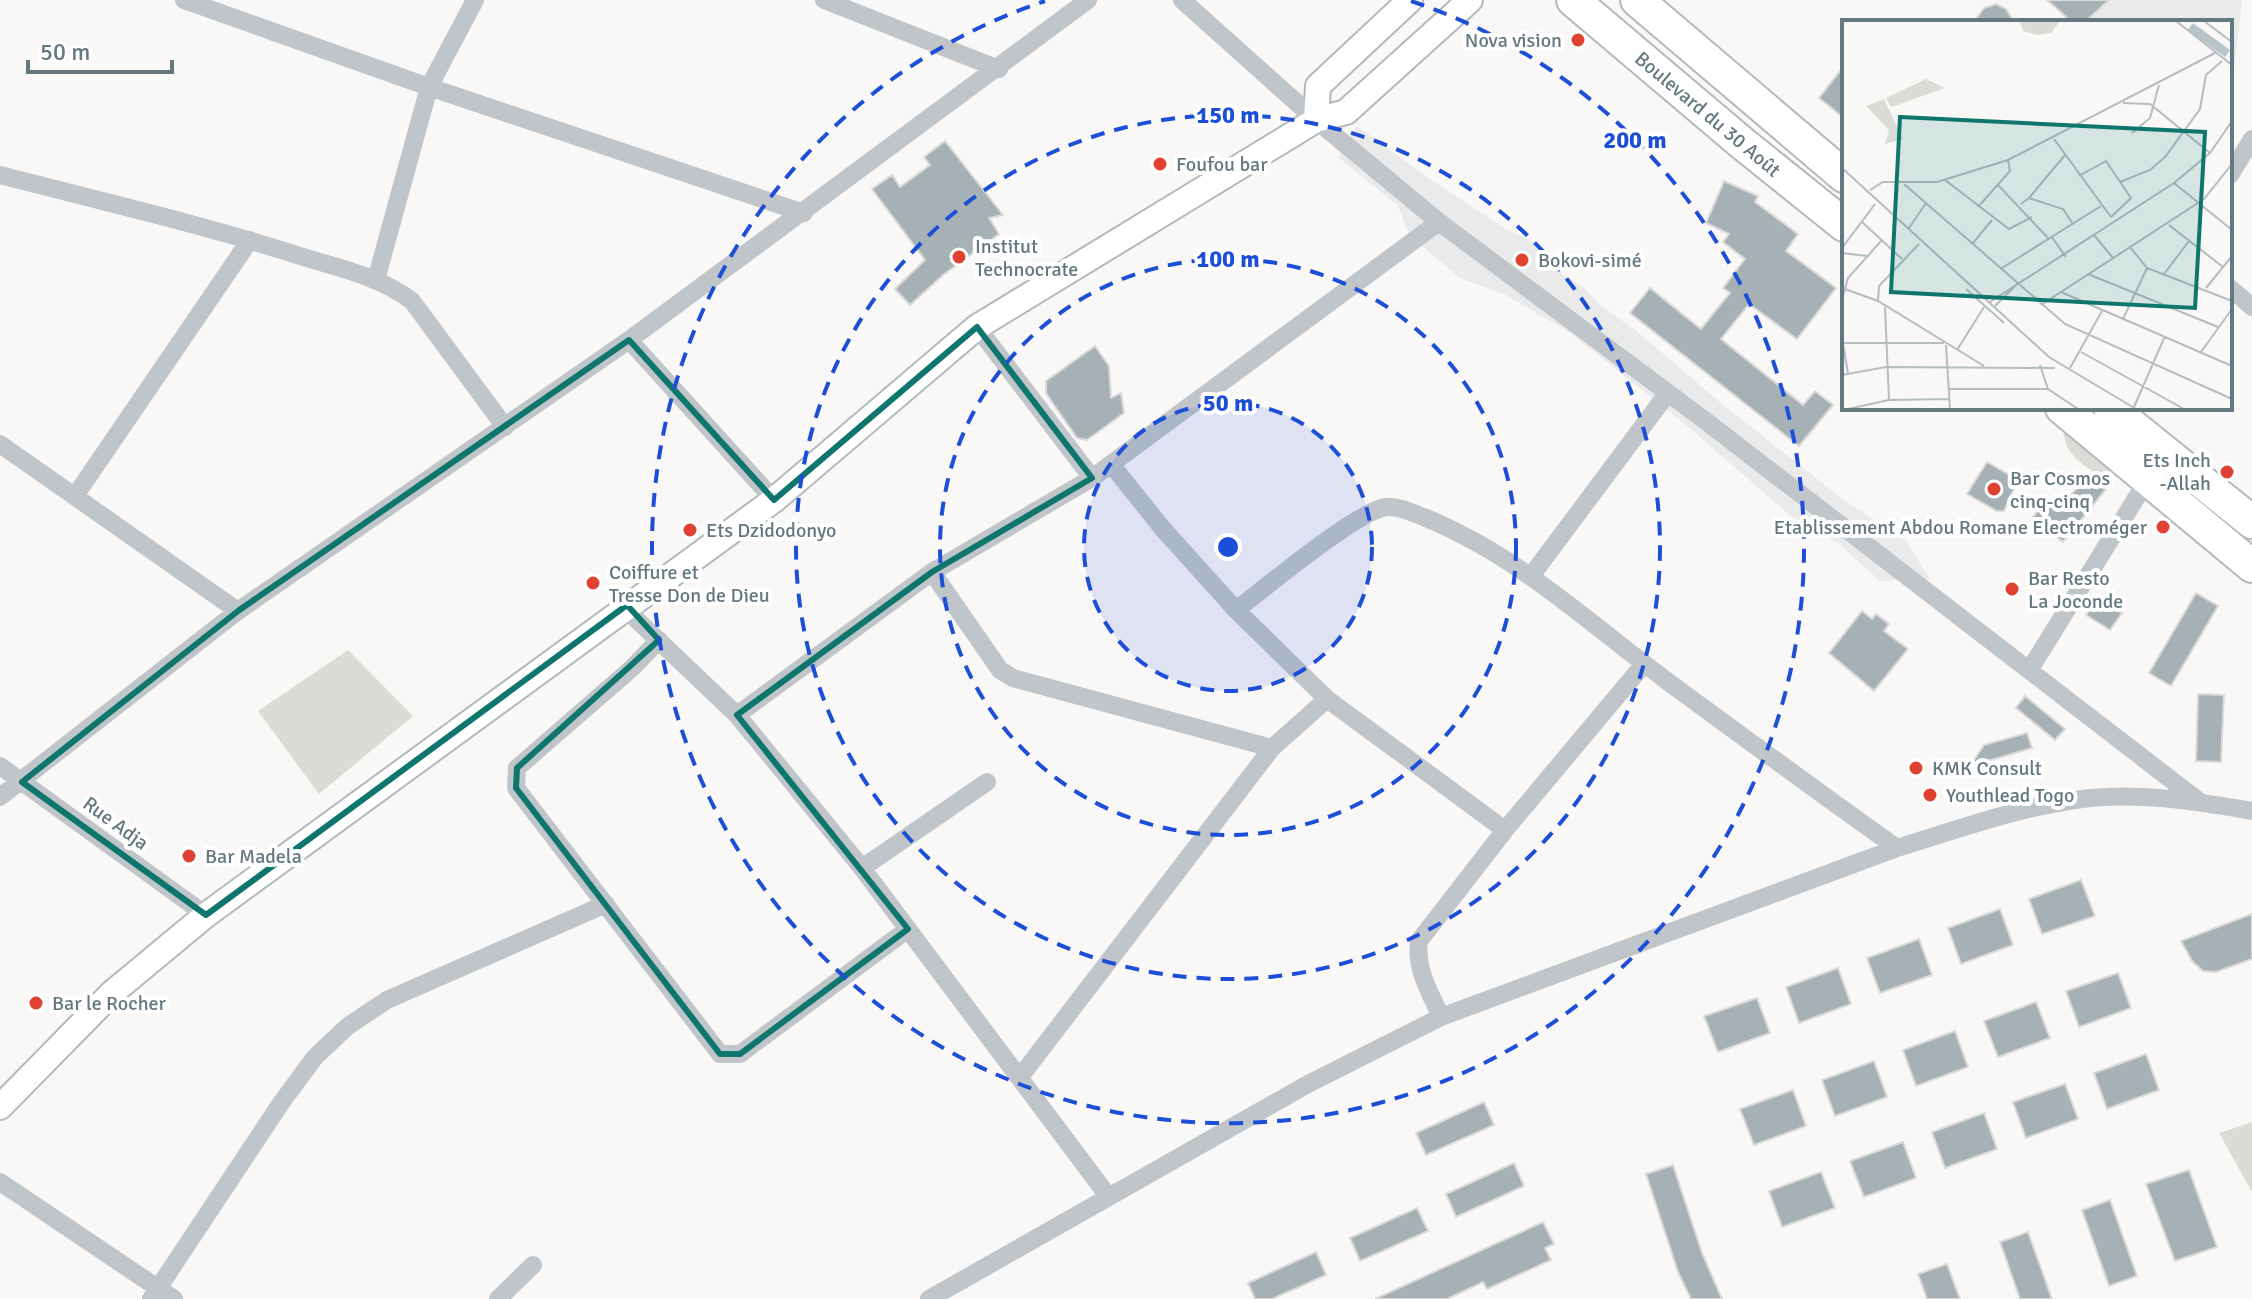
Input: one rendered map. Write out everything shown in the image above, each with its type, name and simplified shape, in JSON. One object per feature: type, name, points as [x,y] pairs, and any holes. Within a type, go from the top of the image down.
[{"type":"highway","name":"Boulevard du 30 Août","points":[[1573,0],[1842,223]]},
{"type":"highway","name":"Boulevard du 30 Août","points":[[1637,0],[1842,174]]},
{"type":"highway","points":[[2065,410],[2252,522]]},
{"type":"highway","points":[[2112,410],[2157,466],[2252,566]]},
{"type":"street","points":[[184,0],[429,87],[804,213]]},
{"type":"street","points":[[376,280],[429,87],[475,0]]},
{"type":"street","points":[[824,0],[999,69]]},
{"type":"street","points":[[0,797],[238,611],[629,340],[999,69],[1088,0]]},
{"type":"street","points":[[1182,0],[1316,120],[1439,222],[2030,669],[2200,802]]},
{"type":"street","points":[[1316,120],[1318,86],[1410,0]]},
{"type":"street","points":[[0,1107],[112,993],[206,915],[774,500],[977,327],[1316,120],[1346,112],[1470,0]]},
{"type":"street","points":[[2232,172],[2252,139]]},
{"type":"street","points":[[0,175],[250,240],[376,280],[397,290],[412,301],[505,427]]},
{"type":"street","points":[[737,715],[932,572],[1092,478],[1439,222]]},
{"type":"street","points":[[75,496],[250,240]]},
{"type":"street","points":[[2232,290],[2252,307]]},
{"type":"street","points":[[977,327],[1092,478]]},
{"type":"street","points":[[629,340],[774,500]]},
{"type":"street","points":[[1531,576],[1667,394]]},
{"type":"street","points":[[0,444],[238,611]]},
{"type":"street","points":[[1111,464],[1163,529],[1236,610],[1327,699],[1505,830]]},
{"type":"street","points":[[2030,669],[2157,466]]},
{"type":"street","points":[[1236,610],[1337,533],[1372,511],[1386,507],[1402,508],[1463,533],[1531,576],[1644,664],[1897,848]]},
{"type":"street","points":[[932,572],[1005,675],[1272,748]]},
{"type":"street","points":[[627,605],[637,620],[737,715],[862,868],[1108,1196]]},
{"type":"street","points":[[659,640],[632,668],[517,768],[516,788],[720,1054],[740,1054],[908,929]]},
{"type":"street","points":[[1441,1017],[1420,972],[1417,956],[1419,941],[1505,830],[1644,664]]},
{"type":"street","points":[[1020,1077],[1272,748],[1327,699]]},
{"type":"street","name":"Rue Adja","points":[[0,766],[206,915]]},
{"type":"street","points":[[862,868],[987,782]]},
{"type":"street","points":[[929,1299],[1308,1084],[1441,1017],[1897,848],[1956,829],[2076,800],[2125,797],[2200,802],[2252,811]]},
{"type":"street","points":[[154,1293],[281,1103],[315,1057],[348,1026],[387,1000],[606,904]]},
{"type":"street","points":[[0,1182],[154,1293],[174,1299]]},
{"type":"street","points":[[498,1299],[533,1265]]},
{"type":"highlighted area","points":[[977,327],[1092,478],[932,572],[737,715],[908,929],[740,1054],[720,1054],[516,788],[517,768],[659,640],[627,605],[206,915],[22,782],[238,611],[629,340],[774,500]]},
{"type":"shaded area","points":[[2082,0],[2242,0],[2232,88],[2232,20],[2061,20]]},
{"type":"shaded area","points":[[1357,126],[1430,179],[1506,229],[1530,240],[1555,270],[1583,287],[1598,303],[1639,333],[1722,404],[1844,500],[1906,541],[1930,579],[1880,581],[1839,544],[1791,516],[1680,420],[1570,333],[1506,295],[1460,278],[1410,236],[1398,206],[1338,157]]},
{"type":"shaded area","points":[[2064,430],[2121,473],[2099,476],[2086,467],[2070,452]]},
{"type":"shaded area","points":[[348,650],[413,716],[319,794],[258,711]]},
{"type":"shaded area","points":[[2252,1122],[2252,1192],[2219,1133]]},
{"type":"building","points":[[2047,0],[2109,0],[2087,20],[2070,20]]},
{"type":"building","points":[[1996,4],[2006,9],[2013,20],[1975,20],[1984,8]]},
{"type":"building","points":[[1842,69],[1842,116],[1819,98]]},
{"type":"building","points":[[945,141],[1003,215],[989,218],[999,234],[943,275],[910,305],[895,289],[925,260],[872,189],[892,175],[900,187],[930,165],[924,157]]},
{"type":"building","points":[[1724,181],[1758,196],[1755,202],[1798,234],[1786,251],[1836,288],[1797,339],[1749,304],[1721,339],[1803,405],[1815,391],[1833,405],[1799,446],[1630,313],[1650,288],[1701,329],[1730,293],[1723,288],[1745,259],[1723,242],[1729,234],[1706,223]]},
{"type":"building","points":[[1095,346],[1109,366],[1111,398],[1121,393],[1124,413],[1087,440],[1077,438],[1054,405],[1046,393],[1046,381]]},
{"type":"building","points":[[1987,462],[2018,480],[2004,511],[1997,511],[1967,494]]},
{"type":"building","points":[[2089,473],[2107,488],[2063,542],[2032,518],[2046,501],[2058,511]]},
{"type":"building","points":[[2196,593],[2218,606],[2171,686],[2149,673]]},
{"type":"building","points":[[2097,597],[2122,613],[2110,630],[2086,615]]},
{"type":"building","points":[[1862,611],[1872,619],[1876,614],[1889,624],[1884,631],[1908,649],[1874,691],[1829,653]]},
{"type":"building","points":[[2198,694],[2224,695],[2221,762],[2196,761]]},
{"type":"building","points":[[2025,696],[2065,729],[2055,740],[2016,708]]},
{"type":"building","points":[[2027,733],[2032,748],[1970,766],[1984,745]]},
{"type":"building","points":[[2081,880],[2095,916],[2042,934],[2029,899]]},
{"type":"building","points":[[2000,909],[2013,945],[1961,964],[1948,928]]},
{"type":"building","points":[[2252,914],[2252,959],[2216,972],[2203,971],[2192,961],[2181,941]]},
{"type":"building","points":[[1919,939],[1932,975],[1880,993],[1867,958]]},
{"type":"building","points":[[1838,968],[1851,1004],[1799,1023],[1786,987]]},
{"type":"building","points":[[2118,973],[2131,1008],[2079,1027],[2066,991]]},
{"type":"building","points":[[1757,998],[1770,1033],[1718,1052],[1704,1016]]},
{"type":"building","points":[[2036,1002],[2050,1038],[1998,1057],[1984,1021]]},
{"type":"building","points":[[1955,1031],[1968,1067],[1916,1086],[1903,1050]]},
{"type":"building","points":[[2146,1054],[2159,1090],[2107,1109],[2094,1073]]},
{"type":"building","points":[[1874,1061],[1887,1097],[1835,1116],[1822,1080]]},
{"type":"building","points":[[2065,1084],[2078,1119],[2026,1138],[2013,1102]]},
{"type":"building","points":[[1793,1090],[1806,1126],[1754,1145],[1740,1109]]},
{"type":"building","points":[[1484,1102],[1494,1125],[1426,1155],[1416,1133]]},
{"type":"building","points":[[1984,1113],[1997,1149],[1945,1168],[1932,1132]]},
{"type":"building","points":[[1903,1142],[1916,1178],[1864,1197],[1850,1161]]},
{"type":"building","points":[[1514,1163],[1524,1186],[1456,1217],[1446,1194]]},
{"type":"building","points":[[1673,1165],[1702,1253],[1722,1299],[1691,1299],[1678,1272],[1646,1174]]},
{"type":"building","points":[[2189,1170],[2217,1247],[2175,1261],[2146,1184]]},
{"type":"building","points":[[1821,1172],[1835,1208],[1782,1227],[1769,1191]]},
{"type":"building","points":[[2110,1200],[2137,1276],[2109,1286],[2082,1210]]},
{"type":"building","points":[[1417,1208],[1428,1231],[1360,1261],[1350,1238]]},
{"type":"building","points":[[1543,1222],[1554,1244],[1545,1248],[1551,1260],[1487,1289],[1483,1282],[1447,1299],[1375,1299]]},
{"type":"building","points":[[2028,1232],[2052,1299],[2020,1299],[2000,1242]]},
{"type":"building","points":[[1316,1252],[1326,1275],[1272,1299],[1255,1299],[1248,1283]]},
{"type":"building","points":[[1947,1264],[1960,1299],[1927,1299],[1918,1274]]},
{"type":"place","name":"Nova vision","points":[[1578,40]]},
{"type":"place","name":"Foufou bar","points":[[1160,164]]},
{"type":"place","name":"Institut Technocrate","points":[[959,257]]},
{"type":"place","name":"Bokovi-simé","points":[[1522,260]]},
{"type":"place","name":"Ets Inch -Allah","points":[[2227,472]]},
{"type":"place","name":"Bar Cosmos cinq-cinq","points":[[1994,489]]},
{"type":"place","name":"Etablissement Abdou Romane Electroméger","points":[[2163,527]]},
{"type":"place","name":"Ets Dzidodonyo","points":[[690,530]]},
{"type":"place","name":"Coiffure et Tresse Don de Dieu","points":[[593,583]]},
{"type":"place","name":"Bar Resto La Joconde","points":[[2012,589]]},
{"type":"place","name":"KMK Consult","points":[[1916,768]]},
{"type":"place","name":"Youthlead Togo","points":[[1930,795]]},
{"type":"place","name":"Bar Madela","points":[[189,856]]},
{"type":"place","name":"Bar le Rocher","points":[[36,1003]]}]
